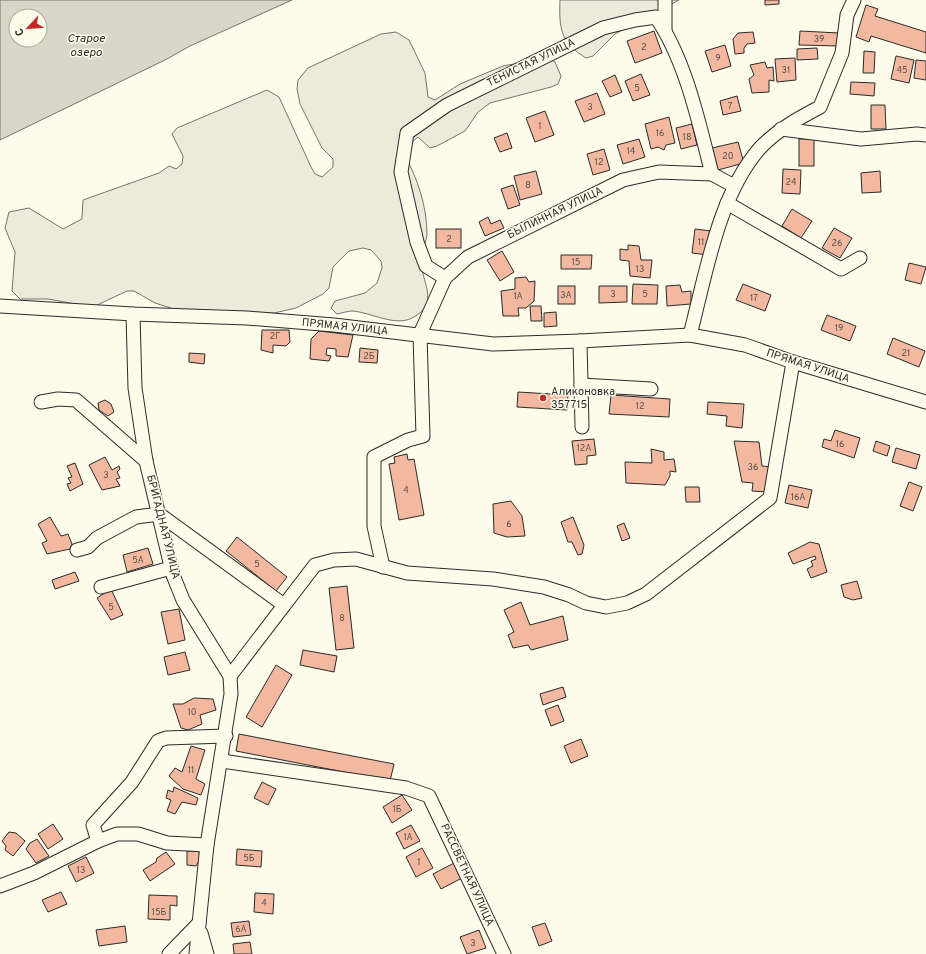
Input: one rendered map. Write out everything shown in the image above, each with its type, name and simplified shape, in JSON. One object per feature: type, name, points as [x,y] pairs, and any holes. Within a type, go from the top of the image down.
[{"type":"street","points":[[665,0],[665,30]]},
{"type":"street","points":[[690,335],[722,216],[734,186],[760,148],[781,129],[820,106],[842,53],[847,15],[854,0]]},
{"type":"street","name":"ТЕНИСТАЯ УЛИЦА","points":[[445,278],[426,266],[417,242],[401,172],[407,133],[447,105],[603,28],[635,20],[656,17],[665,30],[695,106],[712,174]]},
{"type":"street","points":[[781,129],[861,139],[917,134],[926,136]]},
{"type":"street","name":"БЫЛИННАЯ УЛИЦА","points":[[420,334],[445,278],[468,257],[623,180],[659,172],[712,174],[734,186]]},
{"type":"street","points":[[727,203],[841,269],[860,258]]},
{"type":"street","name":"ПРЯМАЯ УЛИЦА","points":[[0,306],[133,314],[247,318],[420,334],[459,341],[493,344],[690,335],[745,345],[793,362],[926,402]]},
{"type":"street","name":"БРИГАДНАЯ УЛИЦА","points":[[133,314],[135,388],[146,461],[171,568],[183,600],[230,676],[231,694],[226,736],[207,845],[196,954]]},
{"type":"street","points":[[383,567],[374,526],[374,457],[408,440],[423,436],[420,334]]},
{"type":"street","points":[[580,341],[582,427]]},
{"type":"street","points":[[230,676],[315,565],[334,560],[356,559],[407,573],[493,578],[544,587],[569,595],[586,603],[606,607],[627,603],[646,594],[770,498],[793,362]]},
{"type":"street","points":[[581,385],[651,389]]},
{"type":"street","points":[[41,402],[58,399],[76,400],[146,461]]},
{"type":"street","points":[[77,550],[88,547],[97,538],[136,517],[159,514],[284,606]]},
{"type":"street","points":[[101,587],[171,568]]},
{"type":"street","points":[[98,841],[93,825],[132,782],[158,741],[166,738],[226,736]]},
{"type":"street","name":"РАССВЕТНАЯ УЛИЦА","points":[[222,762],[406,788],[429,796],[504,954]]},
{"type":"street","points":[[0,886],[34,874],[98,841],[117,834],[138,834],[167,843],[207,845]]},
{"type":"street","points":[[169,954],[198,923]]},
{"type":"street","name":"БРИГАДНАЯ УЛИЦА","points":[[198,923],[207,954]]},
{"type":"shaded area","points":[[560,0],[679,0],[615,34],[593,56],[586,58],[571,46],[563,34],[560,19]]},
{"type":"shaded area","points":[[396,32],[409,40],[425,73],[428,97],[435,100],[460,84],[503,66],[548,58],[555,62],[561,76],[558,84],[551,87],[490,103],[478,112],[465,131],[437,146],[430,148],[418,137],[412,142],[404,154],[414,173],[421,193],[427,225],[426,241],[421,259],[428,299],[426,306],[421,312],[412,318],[398,321],[352,311],[337,314],[331,308],[335,301],[365,293],[377,283],[382,268],[381,261],[371,250],[363,248],[349,251],[333,267],[329,288],[323,294],[296,308],[274,313],[177,310],[155,303],[134,291],[127,291],[93,307],[48,299],[20,299],[12,291],[15,252],[5,228],[9,212],[29,208],[63,229],[82,219],[83,200],[159,173],[169,166],[176,169],[182,164],[183,156],[172,134],[177,128],[267,90],[279,97],[311,167],[315,174],[322,177],[333,167],[333,159],[322,148],[300,104],[297,89],[298,80],[308,68],[381,34]]},
{"type":"water","name":"Старое озеро","points":[[0,0],[292,0],[190,46],[167,59],[0,140]]},
{"type":"building","points":[[765,0],[779,0],[779,4],[765,5]]},
{"type":"building","points":[[866,5],[878,9],[875,16],[926,32],[926,53],[871,36],[869,42],[856,37]]},
{"type":"building","points":[[654,31],[662,53],[635,63],[627,41]]},
{"type":"building","points":[[800,31],[839,33],[839,46],[799,45]]},
{"type":"building","points":[[753,32],[755,43],[747,44],[744,48],[744,53],[735,54],[733,39],[738,33]]},
{"type":"building","points":[[725,45],[731,66],[712,72],[705,51]]},
{"type":"building","points":[[817,48],[818,59],[797,60],[797,49]]},
{"type":"building","points":[[864,51],[875,52],[874,73],[863,73]]},
{"type":"building","points":[[896,56],[914,60],[909,83],[891,79]]},
{"type":"building","points":[[795,58],[796,80],[777,82],[775,59]]},
{"type":"building","points":[[916,60],[926,61],[926,80],[914,78]]},
{"type":"building","points":[[765,62],[767,68],[773,67],[774,81],[769,80],[769,92],[752,93],[749,79],[754,75],[750,65]]},
{"type":"building","points":[[641,74],[650,95],[633,101],[625,81]]},
{"type":"building","points":[[615,75],[622,92],[610,97],[602,81]]},
{"type":"building","points":[[851,82],[875,83],[874,96],[850,94]]},
{"type":"building","points":[[597,93],[605,114],[584,122],[575,101]]},
{"type":"building","points":[[737,96],[741,111],[723,115],[720,101]]},
{"type":"building","points":[[871,105],[885,105],[886,129],[871,129]]},
{"type":"building","points":[[545,111],[554,135],[535,142],[526,118]]},
{"type":"building","points":[[669,117],[675,143],[666,145],[664,150],[658,147],[651,149],[645,124]]},
{"type":"building","points":[[692,124],[697,145],[681,149],[676,128]]},
{"type":"building","points":[[507,133],[512,148],[500,152],[494,138]]},
{"type":"building","points":[[639,139],[645,157],[623,164],[617,145]]},
{"type":"building","points":[[799,139],[814,139],[814,166],[799,166]]},
{"type":"building","points":[[738,142],[744,163],[718,170],[712,148]]},
{"type":"building","points":[[604,149],[610,170],[593,175],[587,154]]},
{"type":"building","points":[[783,169],[801,170],[800,194],[782,193]]},
{"type":"building","points":[[536,171],[542,194],[520,200],[514,176]]},
{"type":"building","points":[[880,171],[881,192],[862,193],[861,173]]},
{"type":"building","points":[[513,185],[520,205],[508,209],[501,189]]},
{"type":"building","points":[[792,209],[812,221],[801,238],[782,226]]},
{"type":"building","points":[[488,217],[491,224],[500,220],[504,228],[485,236],[479,222]]},
{"type":"building","points":[[834,228],[852,238],[840,258],[822,248]]},
{"type":"building","points":[[436,229],[461,229],[461,248],[436,248]]},
{"type":"building","points":[[695,229],[711,231],[708,255],[692,253]]},
{"type":"building","points":[[628,245],[639,246],[641,260],[652,260],[650,278],[630,276],[629,261],[620,260],[620,249],[628,250]]},
{"type":"building","points":[[502,251],[514,272],[500,281],[487,260]]},
{"type":"building","points":[[561,255],[592,255],[591,269],[561,269]]},
{"type":"building","points":[[909,263],[926,267],[921,284],[905,280]]},
{"type":"building","points":[[526,277],[529,282],[535,281],[534,301],[526,308],[518,308],[519,316],[503,316],[501,291],[515,289],[515,278]]},
{"type":"building","points":[[633,284],[658,285],[657,304],[632,304]]},
{"type":"building","points":[[743,284],[771,295],[765,311],[736,300]]},
{"type":"building","points":[[680,285],[682,292],[691,291],[691,304],[667,306],[666,286]]},
{"type":"building","points":[[558,286],[575,286],[575,304],[558,304]]},
{"type":"building","points":[[599,286],[627,286],[627,302],[599,303]]},
{"type":"building","points":[[530,306],[541,306],[542,321],[531,321]]},
{"type":"building","points":[[556,312],[557,326],[544,327],[544,313]]},
{"type":"building","points":[[827,315],[856,326],[850,341],[821,330]]},
{"type":"building","points":[[262,330],[289,330],[290,342],[286,346],[273,345],[273,353],[261,350]]},
{"type":"building","points":[[319,331],[353,335],[348,357],[336,356],[336,349],[327,348],[326,355],[331,356],[329,361],[310,359],[311,339]]},
{"type":"building","points":[[893,338],[925,351],[919,367],[887,354]]},
{"type":"building","points":[[360,348],[378,350],[377,363],[359,362]]},
{"type":"building","points":[[189,353],[205,354],[204,364],[189,362]]},
{"type":"building","points":[[518,392],[568,395],[567,410],[517,407]]},
{"type":"building","points":[[611,395],[670,399],[669,417],[609,414]]},
{"type":"building","points":[[105,400],[111,404],[114,412],[108,416],[99,410],[98,403]]},
{"type":"building","points":[[708,402],[744,404],[742,428],[726,426],[727,416],[707,414]]},
{"type":"building","points":[[835,430],[860,438],[854,458],[822,447],[824,439],[831,441]]},
{"type":"building","points":[[594,439],[596,455],[587,456],[587,464],[575,465],[572,441]]},
{"type":"building","points":[[734,441],[759,442],[762,466],[772,467],[767,492],[752,491],[753,483],[742,482]]},
{"type":"building","points":[[876,441],[890,446],[887,456],[873,451]]},
{"type":"building","points":[[896,448],[920,455],[916,469],[892,462]]},
{"type":"building","points":[[651,449],[664,452],[664,460],[674,459],[676,472],[670,471],[670,476],[665,485],[626,483],[625,462],[652,463]]},
{"type":"building","points":[[407,454],[408,460],[414,459],[424,515],[399,520],[389,464],[395,463],[394,457]]},
{"type":"building","points":[[105,457],[112,470],[119,466],[120,469],[117,472],[120,478],[116,479],[120,486],[102,490],[89,465]]},
{"type":"building","points":[[75,463],[83,484],[70,491],[67,484],[71,483],[68,478],[72,477],[67,466]]},
{"type":"building","points":[[909,482],[922,487],[913,511],[900,506]]},
{"type":"building","points":[[789,485],[812,490],[808,508],[785,503]]},
{"type":"building","points":[[685,487],[699,487],[700,502],[686,502]]},
{"type":"building","points":[[511,501],[522,516],[525,536],[507,537],[494,533],[493,504]]},
{"type":"building","points":[[50,517],[61,536],[68,534],[72,544],[70,549],[47,554],[42,543],[47,541],[38,524]]},
{"type":"building","points":[[573,517],[584,545],[582,554],[578,555],[572,542],[568,542],[561,522]]},
{"type":"building","points":[[624,523],[630,538],[622,541],[617,526]]},
{"type":"building","points":[[237,537],[287,577],[276,591],[226,551]]},
{"type":"building","points":[[810,542],[819,544],[827,572],[811,578],[807,569],[813,566],[811,561],[816,559],[815,556],[793,564],[788,553]]},
{"type":"building","points":[[148,548],[153,564],[127,572],[123,555]]},
{"type":"building","points":[[75,572],[79,581],[55,589],[52,580]]},
{"type":"building","points":[[857,581],[862,598],[853,600],[844,597],[841,585]]},
{"type":"building","points":[[347,586],[354,648],[336,650],[329,588]]},
{"type":"building","points":[[111,589],[123,615],[111,620],[97,598]]},
{"type":"building","points":[[521,602],[530,625],[563,616],[568,640],[531,650],[528,645],[513,648],[508,635],[514,632],[504,610]]},
{"type":"building","points":[[179,609],[185,640],[168,644],[161,612]]},
{"type":"building","points":[[303,650],[337,656],[334,672],[300,665]]},
{"type":"building","points":[[185,652],[190,670],[168,675],[164,657]]},
{"type":"building","points":[[276,665],[292,675],[262,727],[246,717]]},
{"type":"building","points":[[563,687],[566,697],[543,705],[540,694]]},
{"type":"building","points":[[194,698],[213,699],[216,710],[200,715],[202,724],[188,730],[181,728],[173,704],[183,704]]},
{"type":"building","points":[[558,705],[564,721],[551,726],[545,710]]},
{"type":"building","points":[[239,734],[394,764],[390,781],[236,751]]},
{"type":"building","points":[[581,739],[588,756],[571,763],[564,746]]},
{"type":"building","points":[[191,746],[205,750],[196,779],[205,784],[201,795],[183,789],[169,776],[175,768],[182,772]]},
{"type":"building","points":[[262,782],[276,789],[268,805],[254,798]]},
{"type":"building","points":[[174,787],[198,798],[196,805],[182,802],[175,814],[167,811],[171,800],[166,798],[168,790],[173,792]]},
{"type":"building","points":[[402,795],[412,810],[392,823],[383,807]]},
{"type":"building","points":[[53,824],[63,839],[48,849],[38,834]]},
{"type":"building","points":[[411,825],[420,841],[404,849],[396,833]]},
{"type":"building","points":[[9,832],[16,833],[25,841],[13,856],[5,850],[6,846],[2,841]]},
{"type":"building","points":[[37,839],[49,856],[36,863],[26,849],[30,843]]},
{"type":"building","points":[[422,848],[433,868],[416,877],[406,857]]},
{"type":"building","points":[[237,849],[262,851],[261,867],[236,865]]},
{"type":"building","points":[[187,851],[199,851],[201,858],[196,866],[187,865]]},
{"type":"building","points":[[166,852],[175,864],[150,881],[143,870],[156,862],[157,858]]},
{"type":"building","points":[[86,857],[94,873],[76,882],[68,866]]},
{"type":"building","points":[[454,863],[462,878],[441,889],[433,874]]},
{"type":"building","points":[[61,892],[67,904],[48,912],[42,900]]},
{"type":"building","points":[[255,893],[274,894],[273,914],[254,912]]},
{"type":"building","points":[[149,895],[177,896],[177,906],[170,905],[170,920],[148,919]]},
{"type":"building","points":[[249,921],[251,935],[233,937],[231,923]]},
{"type":"building","points":[[545,923],[552,941],[539,946],[532,927]]},
{"type":"building","points":[[125,926],[127,942],[99,946],[96,930]]},
{"type":"building","points":[[479,930],[486,948],[467,954],[460,937]]},
{"type":"building","points":[[250,942],[252,954],[234,954],[233,944]]},
{"type":"place","name":"Аликоновка 357715","points":[[543,398]]}]
